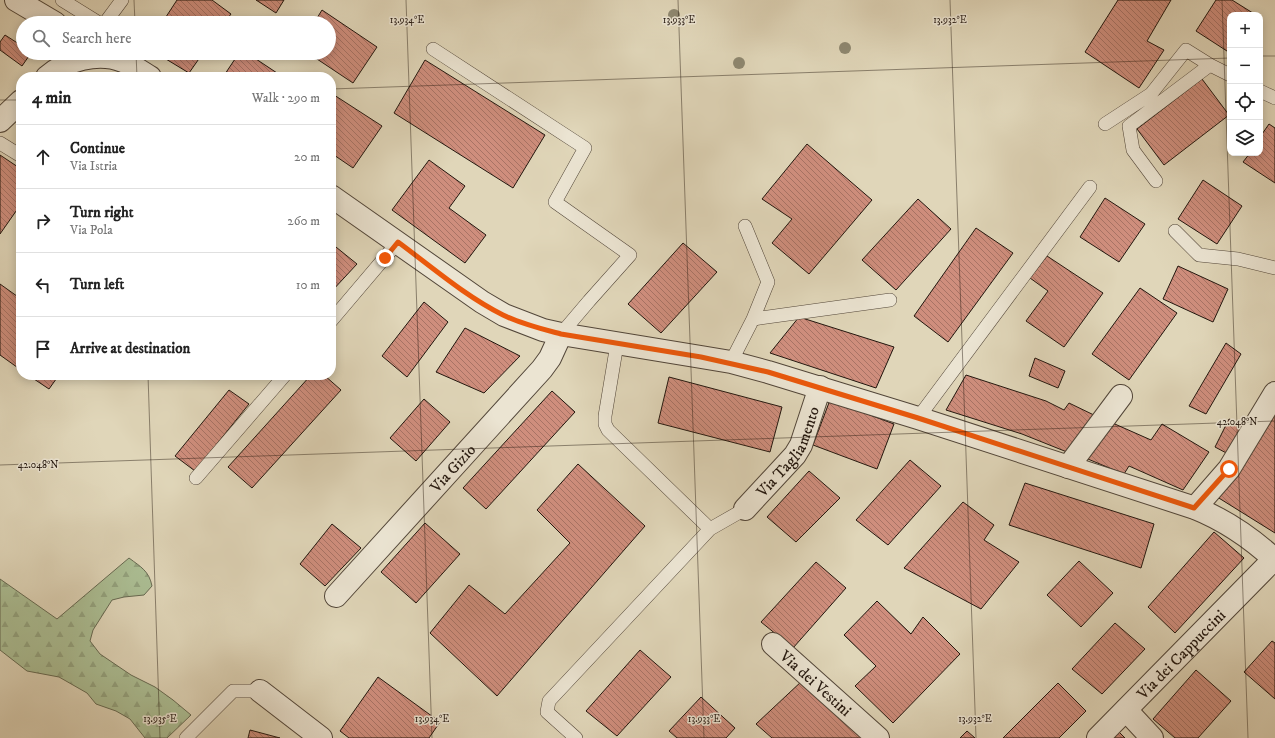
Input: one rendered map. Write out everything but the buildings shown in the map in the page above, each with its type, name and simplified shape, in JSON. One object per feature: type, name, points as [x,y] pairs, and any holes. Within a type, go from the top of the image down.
[{"type":"street","points":[[16,0],[43,16]]},
{"type":"street","points":[[54,72],[72,60]]},
{"type":"street","points":[[120,60],[141,72]]},
{"type":"street","points":[[0,121],[16,106]]},
{"type":"street","points":[[336,199],[398,242],[461,289],[504,315],[532,326],[561,334],[731,362],[820,387],[918,418],[1212,515],[1249,538],[1272,567]]},
{"type":"street","name":"Via Gizio","points":[[336,596],[542,369],[550,358],[561,334]]},
{"type":"street","name":"Via Tagliamento","points":[[745,509],[795,455],[801,445],[820,387]]},
{"type":"street","points":[[1194,508],[1229,469],[1275,393]]},
{"type":"street","points":[[1068,467],[1121,396]]},
{"type":"street","name":"Via dei Cappuccini","points":[[1098,738],[1272,567]]},
{"type":"street","name":"Via dei Vestini","points":[[773,644],[878,738]]},
{"type":"street","points":[[260,691],[321,738]]},
{"type":"street","points":[[1126,710],[1152,738]]},
{"type":"lane","points":[[62,0],[88,16]]},
{"type":"lane","points":[[110,16],[122,0]]},
{"type":"lane","points":[[433,49],[585,148],[555,202],[630,255],[561,334]]},
{"type":"lane","points":[[1105,124],[1151,94],[1186,50],[1227,74]]},
{"type":"lane","points":[[1156,181],[1132,150],[1129,126],[1210,65]]},
{"type":"lane","points":[[1263,92],[1275,98]]},
{"type":"lane","points":[[0,143],[16,153]]},
{"type":"lane","points":[[918,418],[1090,187]]},
{"type":"lane","points":[[731,362],[754,319],[768,282],[744,226]]},
{"type":"lane","points":[[1175,231],[1199,255],[1238,259],[1275,268]]},
{"type":"lane","points":[[336,315],[398,242]]},
{"type":"lane","points":[[754,319],[890,300]]},
{"type":"lane","points":[[617,344],[605,416],[605,424],[608,430],[710,529]]},
{"type":"lane","points":[[196,478],[281,380]]},
{"type":"lane","points":[[576,738],[547,712],[549,701],[710,529],[745,509]]},
{"type":"lane","points":[[186,738],[232,691],[260,691]]},
{"type":"green space","points":[[129,558],[147,573],[152,586],[144,595],[112,600],[93,630],[90,641],[100,654],[131,675],[155,687],[191,715],[167,738],[145,738],[130,719],[116,711],[96,704],[87,693],[59,677],[27,671],[0,650],[0,579],[57,619]]},
{"type":"route","points":[[385,258],[398,242],[461,289],[482,302],[504,315],[543,330],[617,344],[731,362],[768,372],[918,418],[1194,508],[1229,469]]}]
